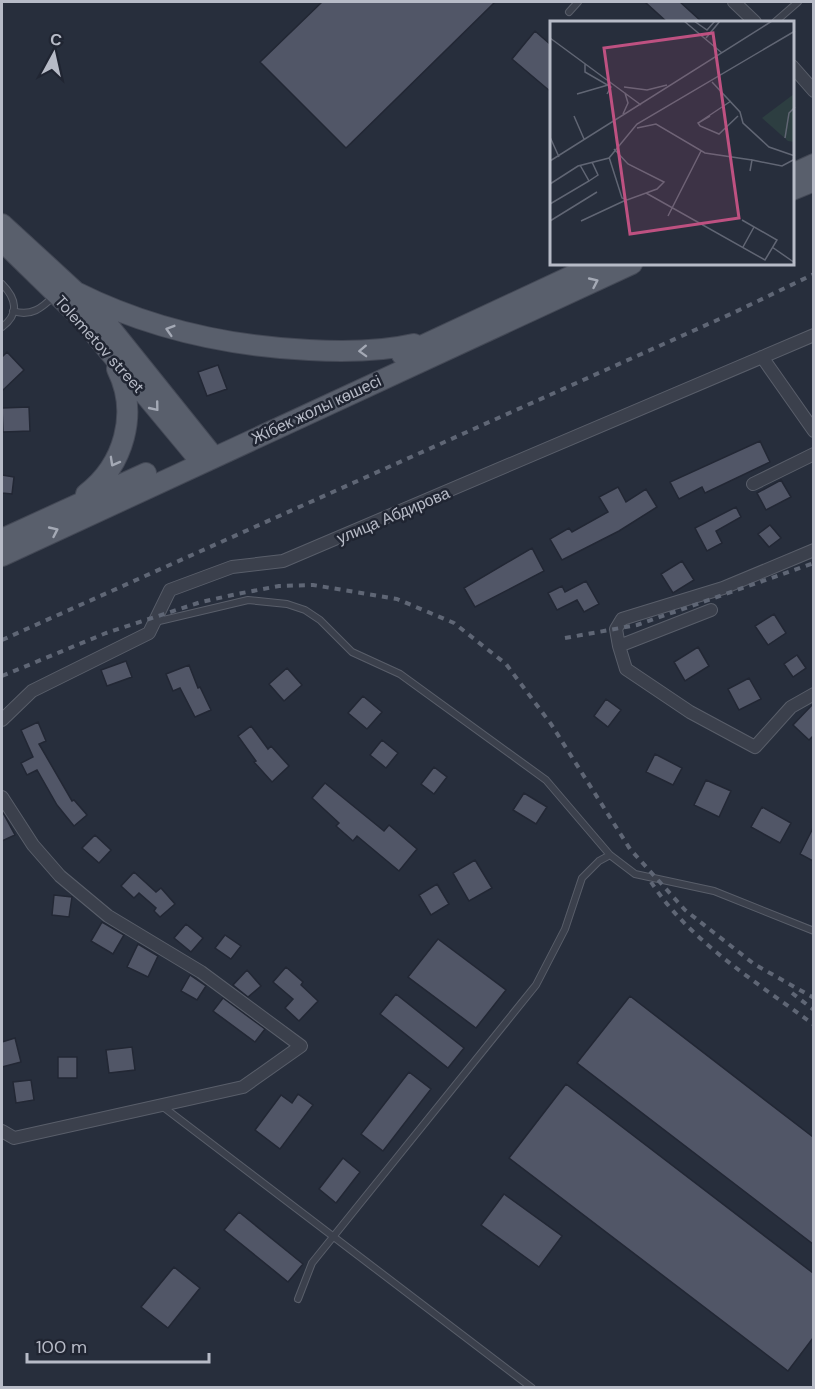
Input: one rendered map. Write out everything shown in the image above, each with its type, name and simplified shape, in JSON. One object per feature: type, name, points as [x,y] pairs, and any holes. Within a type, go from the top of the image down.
[{"type":"main road","points":[[794,173],[813,164]]},
{"type":"main road","points":[[794,189],[813,181]]},
{"type":"main road","name":"Tolemetov street","points":[[2,224],[66,293],[106,348],[202,454]]},
{"type":"main road","name":"Tolemetov street","points":[[2,241],[66,293]]},
{"type":"main road","points":[[2,539],[64,510],[202,454],[441,336],[593,266]]},
{"type":"main road","name":"Жібек жолы көшесі","points":[[2,556],[202,454],[627,266]]},
{"type":"main road","points":[[66,293],[170,330],[220,342],[279,349],[390,350],[441,336]]},
{"type":"main road","points":[[66,293],[112,330],[202,454]]},
{"type":"main road","points":[[64,510],[102,482],[117,460],[126,432],[128,407],[124,383],[106,348]]},
{"type":"street","points":[[734,2],[754,21]]},
{"type":"street","points":[[794,68],[813,91]]},
{"type":"street","name":"улица Абдирова","points":[[2,720],[32,691],[149,633],[170,590],[232,567],[283,561],[813,335]]},
{"type":"street","points":[[762,357],[813,431]]},
{"type":"street","points":[[753,484],[813,454]]},
{"type":"street","points":[[813,550],[723,588],[622,620],[616,629],[626,669],[690,711],[755,747],[792,707],[813,694]]},
{"type":"street","points":[[619,646],[711,610]]},
{"type":"street","points":[[2,797],[33,845],[60,876],[108,916],[201,972],[301,1046],[243,1087],[8,1139],[2,1131]]},
{"type":"lane","points":[[569,12],[578,2]]},
{"type":"lane","points":[[777,21],[798,2]]},
{"type":"lane","points":[[2,284],[13,296],[13,311],[8,322],[2,327]]},
{"type":"lane","points":[[13,311],[23,314],[36,311],[66,293]]},
{"type":"lane","points":[[155,622],[248,600],[287,604],[305,610],[320,620],[352,652],[400,674],[546,780],[609,855],[635,874],[714,891],[813,931]]},
{"type":"lane","points":[[298,1299],[312,1263],[536,985],[565,929],[582,878],[599,861],[609,855]]},
{"type":"lane","points":[[160,1105],[532,1388]]},
{"type":"building","points":[[322,2],[495,2],[346,148],[260,62]]},
{"type":"building","points":[[645,2],[680,2],[701,21],[666,21]]},
{"type":"building","points":[[535,31],[550,44],[550,91],[512,59]]},
{"type":"building","points":[[7,352],[24,370],[2,391],[2,357]]},
{"type":"building","points":[[218,365],[227,389],[207,396],[198,372]]},
{"type":"building","points":[[29,407],[30,431],[3,432],[2,408]]},
{"type":"building","points":[[760,441],[770,462],[705,493],[702,487],[679,499],[670,482]]},
{"type":"building","points":[[2,475],[14,477],[12,494],[2,493]]},
{"type":"building","points":[[781,480],[791,497],[766,510],[757,493]]},
{"type":"building","points":[[618,487],[626,502],[646,489],[657,507],[619,531],[562,560],[550,539],[569,528],[572,532],[608,512],[599,497]]},
{"type":"building","points":[[736,507],[741,517],[716,531],[722,543],[707,551],[695,528]]},
{"type":"building","points":[[770,525],[781,538],[769,547],[758,534]]},
{"type":"building","points":[[532,548],[544,571],[475,607],[464,588]]},
{"type":"building","points":[[682,561],[694,580],[673,593],[661,574]]},
{"type":"building","points":[[586,581],[599,604],[584,612],[577,600],[557,610],[548,593],[562,586],[565,592]]},
{"type":"building","points":[[774,614],[786,633],[768,645],[755,626]]},
{"type":"building","points":[[698,647],[709,666],[685,681],[674,662]]},
{"type":"building","points":[[797,655],[806,668],[793,677],[784,664]]},
{"type":"building","points":[[126,661],[132,677],[107,686],[101,670]]},
{"type":"building","points":[[189,665],[198,688],[200,687],[211,710],[195,717],[180,688],[173,691],[166,674]]},
{"type":"building","points":[[287,668],[302,685],[284,701],[269,684]]},
{"type":"building","points":[[749,678],[761,699],[739,710],[728,689]]},
{"type":"building","points":[[363,696],[382,712],[367,729],[348,713]]},
{"type":"building","points":[[606,699],[621,710],[608,727],[594,716]]},
{"type":"building","points":[[813,704],[813,736],[809,740],[793,725]]},
{"type":"building","points":[[38,722],[46,741],[39,744],[72,801],[74,800],[87,815],[74,826],[57,805],[37,770],[27,775],[21,763],[33,757],[21,730]]},
{"type":"building","points":[[251,726],[268,749],[271,746],[289,766],[272,782],[254,762],[256,761],[238,736]]},
{"type":"building","points":[[382,740],[398,753],[386,768],[370,755]]},
{"type":"building","points":[[655,754],[682,768],[673,785],[646,772]]},
{"type":"building","points":[[434,767],[447,777],[434,794],[421,784]]},
{"type":"building","points":[[706,780],[731,791],[719,817],[694,805]]},
{"type":"building","points":[[325,783],[384,831],[389,825],[417,849],[399,871],[357,836],[353,841],[336,826],[339,823],[312,798]]},
{"type":"building","points":[[524,793],[547,807],[536,824],[513,810]]},
{"type":"building","points":[[762,807],[791,823],[780,843],[751,827]]},
{"type":"building","points":[[2,811],[15,835],[2,841]]},
{"type":"building","points":[[813,828],[813,861],[800,854]]},
{"type":"building","points":[[95,835],[111,850],[99,863],[82,848]]},
{"type":"building","points":[[475,860],[492,888],[469,901],[453,873]]},
{"type":"building","points":[[134,872],[156,892],[161,888],[175,904],[160,917],[154,911],[156,908],[139,893],[134,898],[121,886]]},
{"type":"building","points":[[437,884],[449,904],[431,915],[419,895]]},
{"type":"building","points":[[54,895],[72,897],[69,917],[52,915]]},
{"type":"building","points":[[102,922],[124,935],[113,954],[91,941]]},
{"type":"building","points":[[186,924],[203,938],[191,952],[174,938]]},
{"type":"building","points":[[225,935],[241,946],[231,959],[215,948]]},
{"type":"building","points":[[438,939],[506,990],[476,1028],[408,977]]},
{"type":"building","points":[[138,944],[158,956],[148,977],[127,967]]},
{"type":"building","points":[[286,967],[303,982],[301,985],[318,1001],[299,1021],[285,1008],[293,999],[273,982]]},
{"type":"building","points":[[247,970],[261,986],[248,997],[233,985]]},
{"type":"building","points":[[190,975],[206,986],[197,1000],[181,991]]},
{"type":"building","points":[[396,994],[464,1048],[448,1068],[380,1014]]},
{"type":"building","points":[[630,996],[813,1137],[813,1244],[577,1063]]},
{"type":"building","points":[[223,998],[265,1029],[255,1042],[213,1011]]},
{"type":"building","points":[[15,1038],[21,1062],[2,1067],[2,1042]]},
{"type":"building","points":[[132,1047],[135,1070],[109,1073],[106,1050]]},
{"type":"building","points":[[58,1057],[77,1057],[77,1078],[58,1078]]},
{"type":"building","points":[[409,1072],[431,1089],[383,1151],[361,1134]]},
{"type":"building","points":[[31,1080],[34,1100],[16,1103],[13,1082]]},
{"type":"building","points":[[566,1084],[813,1273],[813,1338],[788,1371],[509,1158]]},
{"type":"building","points":[[298,1094],[313,1105],[280,1149],[255,1130],[281,1095],[292,1103]]},
{"type":"building","points":[[343,1158],[360,1172],[336,1203],[319,1189]]},
{"type":"building","points":[[504,1194],[562,1236],[539,1267],[481,1225]]},
{"type":"building","points":[[239,1212],[303,1264],[288,1282],[224,1230]]},
{"type":"building","points":[[174,1267],[200,1288],[168,1328],[141,1307]]},
{"type":"railway","points":[[2,640],[733,313],[814,274]]},
{"type":"railway","points":[[565,638],[637,625],[814,563]]},
{"type":"railway","points":[[2,676],[106,633],[201,602],[237,594],[279,586],[313,585],[397,599],[454,623],[506,664],[551,724],[630,849],[685,910],[754,964],[814,998]]},
{"type":"railway","points":[[651,882],[667,904],[705,942],[814,1025]]},
{"type":"railway","points":[[792,993],[814,1010]]}]
